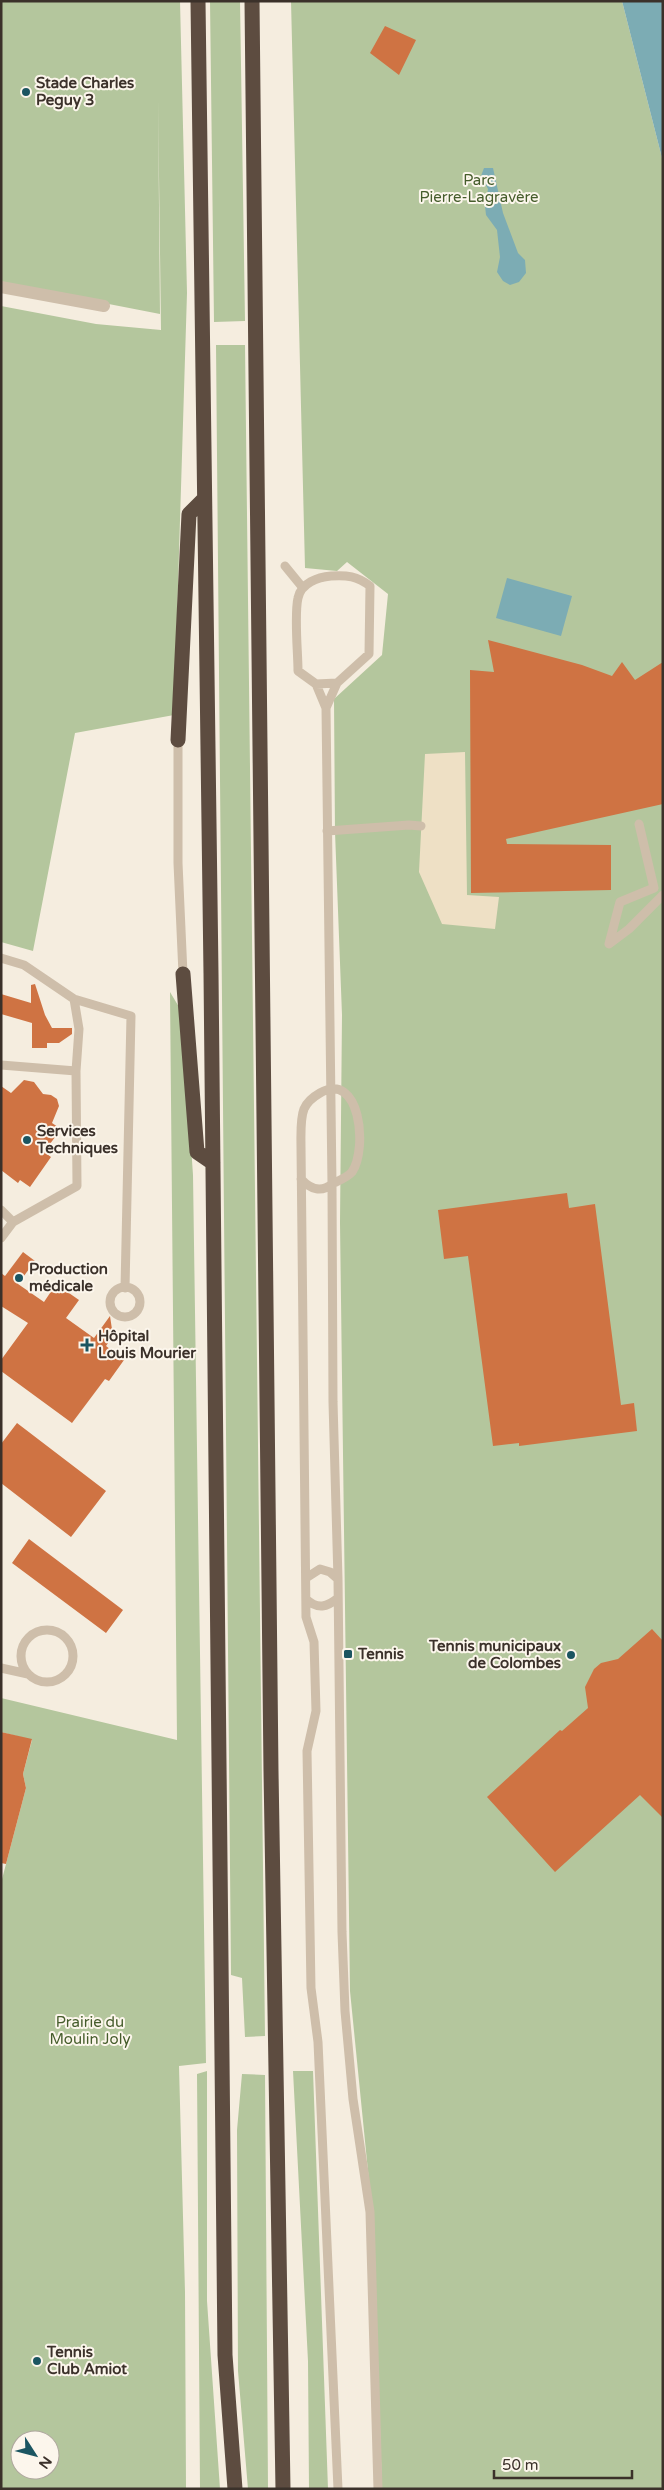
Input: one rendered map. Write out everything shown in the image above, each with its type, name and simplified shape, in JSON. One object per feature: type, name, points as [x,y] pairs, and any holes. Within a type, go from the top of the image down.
[{"type":"highway","points":[[198,1],[226,2356],[235,2489]]},
{"type":"highway","points":[[252,1],[271,1761],[283,2489]]},
{"type":"highway","points":[[178,740],[190,514],[203,500]]},
{"type":"highway","points":[[183,974],[196,1152],[213,1163]]},
{"type":"street","points":[[1,287],[104,306]]},
{"type":"lane","points":[[286,566],[303,588]]},
{"type":"lane","points":[[326,708],[337,684],[369,654],[370,586],[362,579],[349,575],[320,577],[303,588],[298,597],[298,671],[316,684],[326,708],[333,1402],[338,1579],[342,1942],[354,2098],[370,2212],[378,2489]]},
{"type":"lane","points":[[316,684],[337,684]]},
{"type":"lane","points":[[178,740],[178,863],[183,974]]},
{"type":"lane","points":[[639,824],[654,888],[620,902],[609,944],[629,929],[663,894]]},
{"type":"lane","points":[[327,831],[409,825],[421,826]]},
{"type":"lane","points":[[1,958],[24,965],[74,999],[131,1016],[125,1288]]},
{"type":"lane","points":[[1,1238],[13,1222],[77,1186],[76,1071],[79,1029],[74,999]]},
{"type":"lane","points":[[1,1065],[76,1071]]},
{"type":"lane","points":[[301,1179],[317,1189],[326,1188],[351,1173],[360,1151],[358,1114],[355,1106],[341,1092],[331,1090],[315,1096],[303,1111],[301,1179],[306,1617],[314,1642],[315,1681],[315,1718],[308,1751],[311,1988],[318,2042],[338,2489]]},
{"type":"lane","points":[[1,1210],[13,1222]]},
{"type":"lane","points":[[306,1578],[320,1569],[330,1572],[338,1579]]},
{"type":"lane","points":[[306,1599],[316,1606],[323,1607],[338,1598]]},
{"type":"lane","points":[[1,1668],[28,1674],[42,1682],[59,1680],[70,1668],[73,1652],[65,1636],[48,1630],[31,1634],[25,1641],[20,1658],[28,1674]]},
{"type":"green space","points":[[1,1],[180,1],[187,293],[174,715],[75,733],[33,951],[1,942],[1,306],[96,324],[161,330],[158,98],[160,314],[1,283]]},
{"type":"green space","points":[[210,1],[240,1],[245,321],[214,322]]},
{"type":"green space","name":"Parc Pierre-Lagravère","points":[[291,1],[622,1],[663,162],[663,2489],[382,2489],[373,2221],[350,1991],[340,1223],[342,1015],[335,832],[334,699],[382,655],[388,594],[347,562],[337,571],[305,568]]},
{"type":"green space","points":[[216,345],[245,345],[265,2036],[245,2037],[242,1978],[231,1975]]},
{"type":"green space","name":"Prairie du Moulin Joly","points":[[170,992],[182,1012],[193,1175],[206,2063],[179,2066],[185,2292],[186,2489],[1,2489],[1,1883],[26,1788],[23,1774],[32,1740],[1,1732],[1,1698],[177,1740]]},
{"type":"green space","points":[[207,2071],[207,2301],[220,2489],[200,2489],[197,2074]]},
{"type":"green space","points":[[293,2071],[313,2071],[328,2489],[309,2489],[308,2361]]},
{"type":"green space","points":[[242,2074],[265,2075],[268,2489],[248,2489],[238,2371],[237,2130]]},
{"type":"shaded area","points":[[465,752],[467,895],[499,897],[495,929],[442,924],[419,872],[425,754]]},
{"type":"water","points":[[622,1],[663,1],[663,162]]},
{"type":"water","points":[[484,168],[493,168],[503,213],[518,253],[525,260],[526,273],[519,282],[510,285],[503,281],[497,272],[500,257],[497,230],[486,215],[485,206],[488,189],[481,176]]},
{"type":"water","points":[[507,578],[572,596],[561,636],[496,618]]},
{"type":"building","points":[[385,26],[416,40],[399,75],[370,53]]},
{"type":"building","points":[[488,640],[582,665],[612,676],[622,662],[635,680],[663,662],[663,804],[506,839],[507,844],[611,845],[611,890],[471,893],[470,670],[494,672]]},
{"type":"building","points":[[35,984],[45,1015],[52,1028],[72,1028],[72,1034],[59,1043],[47,1043],[47,1048],[32,1048],[32,1023],[1,1014],[1,994],[31,1003],[31,985]]},
{"type":"building","name":"Services Techniques","points":[[24,1080],[34,1082],[43,1094],[51,1095],[57,1099],[59,1106],[52,1123],[61,1129],[44,1152],[51,1157],[30,1187],[20,1180],[18,1183],[1,1170],[1,1086],[11,1093]]},
{"type":"building","points":[[567,1193],[569,1208],[595,1204],[621,1405],[634,1403],[637,1431],[519,1446],[519,1443],[493,1446],[468,1256],[444,1259],[438,1210]]},
{"type":"building","points":[[23,1252],[35,1261],[18,1284],[44,1302],[56,1284],[79,1300],[66,1318],[94,1338],[110,1316],[113,1336],[106,1346],[124,1360],[109,1381],[105,1379],[72,1423],[1,1371],[1,1360],[28,1323],[1,1306],[1,1273],[5,1276]]},
{"type":"building","points":[[17,1423],[106,1491],[71,1537],[1,1483],[1,1444]]},
{"type":"building","points":[[29,1539],[123,1610],[106,1633],[12,1563]]},
{"type":"building","points":[[652,1629],[663,1641],[663,1818],[640,1795],[555,1872],[487,1797],[560,1730],[562,1731],[588,1708],[585,1687],[594,1669],[601,1663],[618,1659]]},
{"type":"building","points":[[1,1732],[32,1739],[23,1774],[26,1788],[6,1864],[1,1863]]},
{"type":"place","name":"Stade Charles Peguy 3","points":[[26,92]]},
{"type":"place","name":"Services Techniques","points":[[27,1140]]},
{"type":"place","name":"Production médicale","points":[[19,1278]]},
{"type":"place","name":"Hôpital Louis Mourier","points":[[87,1345]]},
{"type":"place","name":"Tennis","points":[[348,1654]]},
{"type":"place","name":"Tennis municipaux de Colombes","points":[[571,1655]]},
{"type":"place","name":"Tennis Club Amiot","points":[[37,2361]]}]
